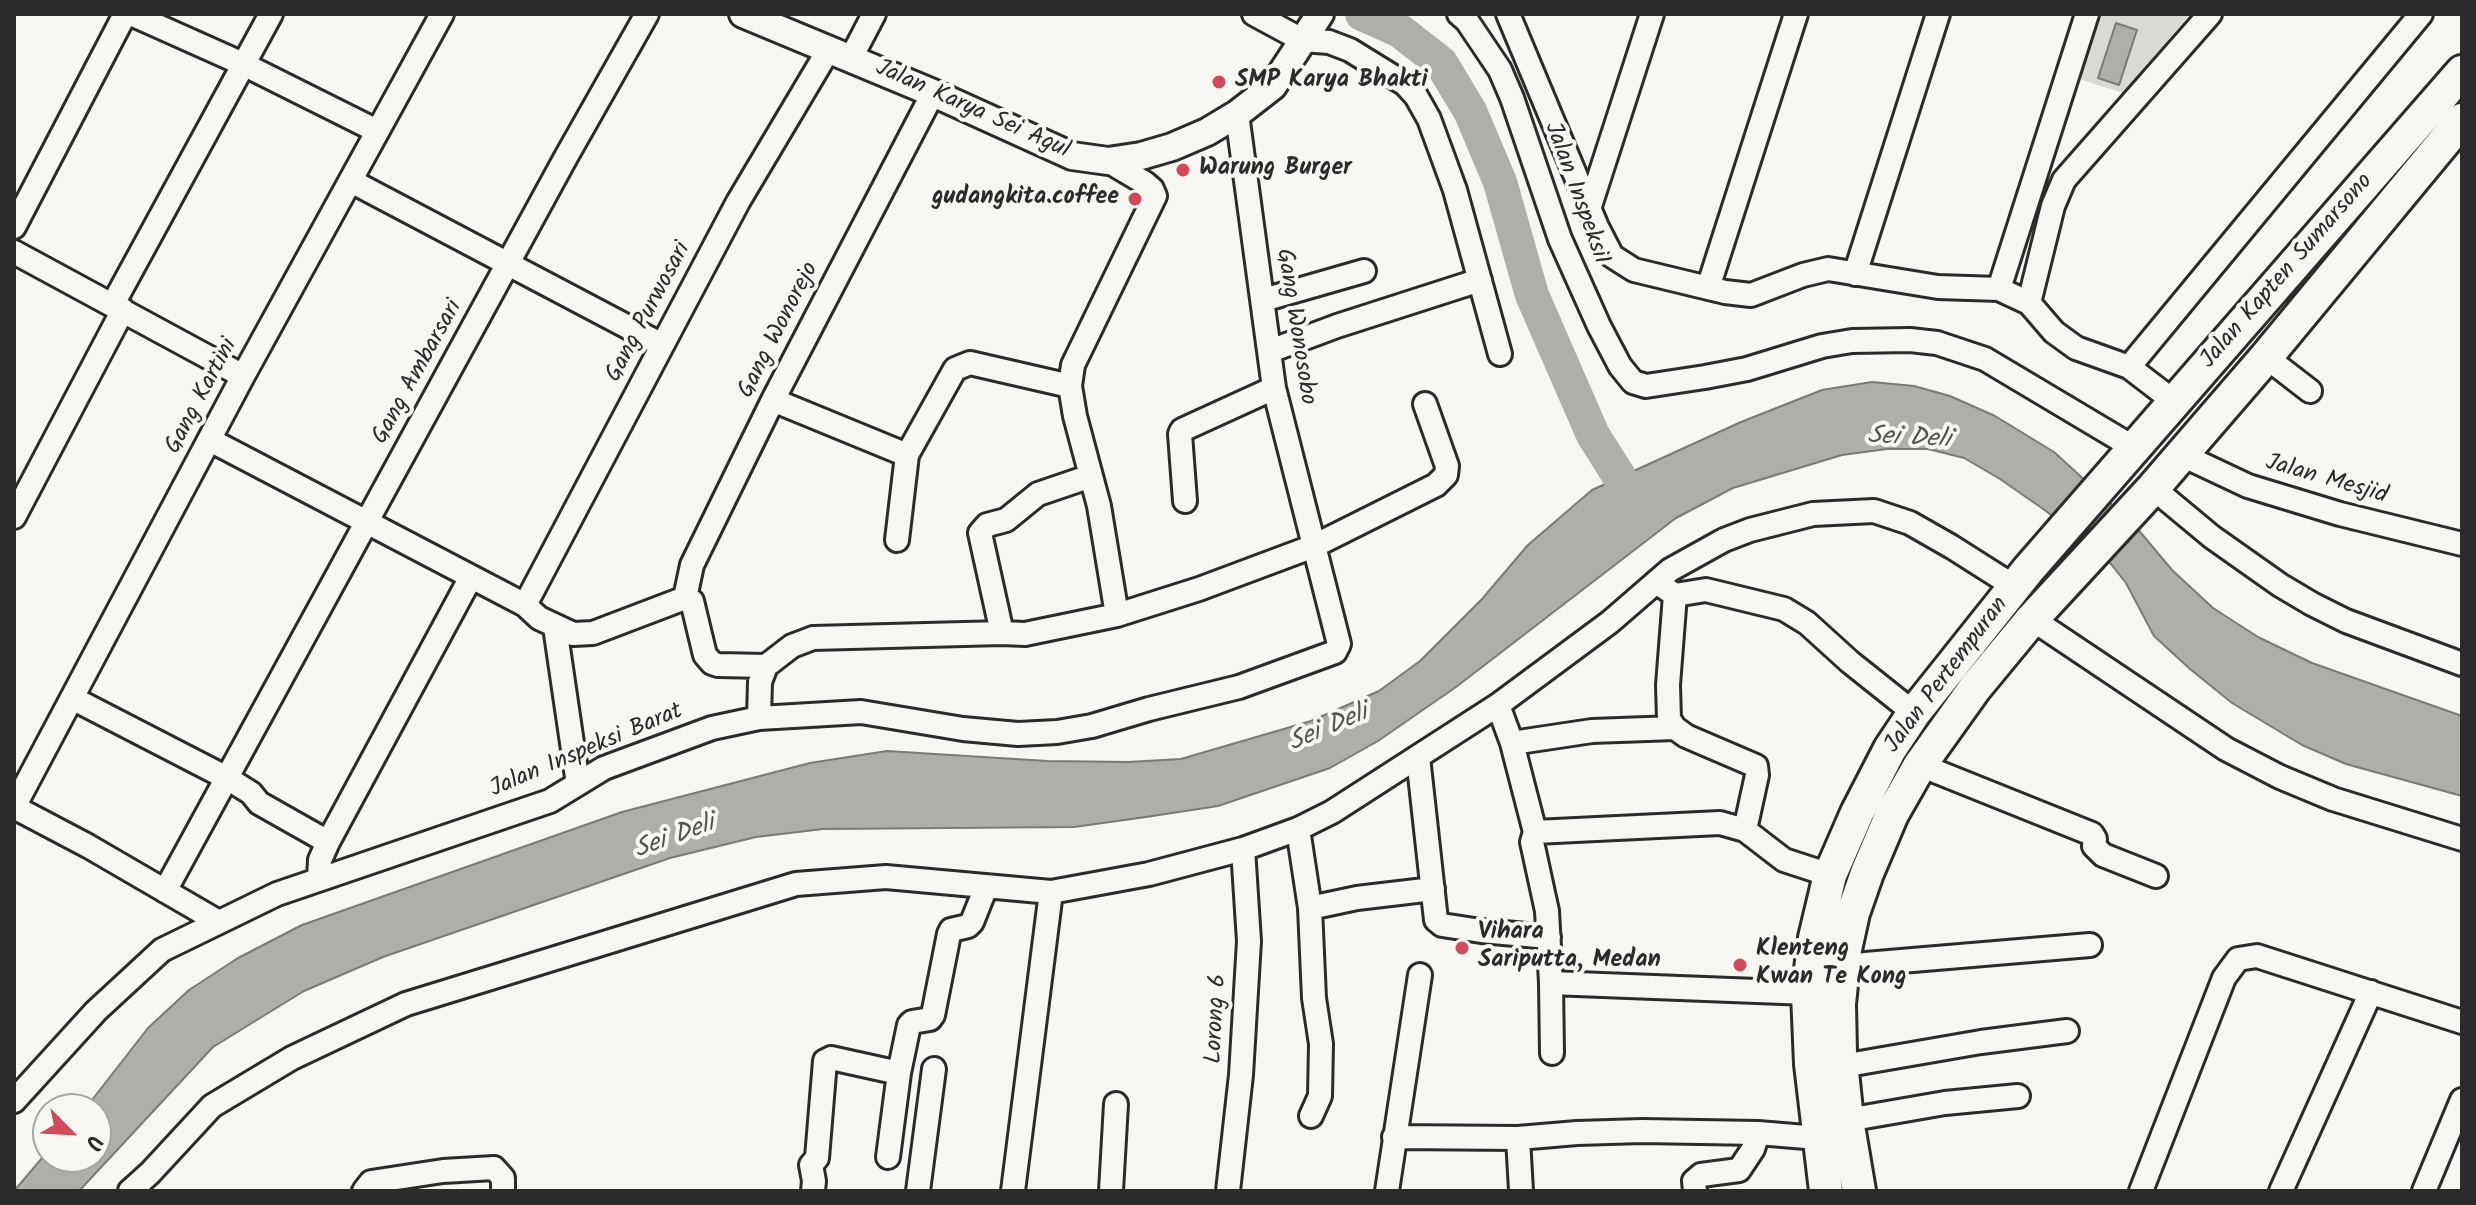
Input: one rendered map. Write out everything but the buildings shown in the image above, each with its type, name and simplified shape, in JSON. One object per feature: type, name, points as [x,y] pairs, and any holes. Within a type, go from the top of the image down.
[{"type":"highway","name":"Jalan Kapten Sumarsono","points":[[2126,461],[2462,72]]},
{"type":"highway","name":"Jalan Kapten Sumarsono","points":[[2148,494],[2462,120]]},
{"type":"highway","name":"Jalan Pertempuran","points":[[1826,1191],[1811,1064],[1808,993],[1815,938],[1830,875],[1890,749],[1914,713],[2022,579],[2126,461]]},
{"type":"highway","name":"Jalan Pertempuran","points":[[1859,1191],[1847,1120],[1839,1004],[1842,966],[1853,913],[1867,873],[1892,814],[1920,765],[1975,688],[2040,611],[2148,494]]},
{"type":"main road","name":"Jalan Karya Sei Agul","points":[[743,14],[933,93],[1072,156],[1108,161],[1172,147],[1207,132],[1237,114],[1273,86],[1309,29]]},
{"type":"street","points":[[14,227],[125,14]]},
{"type":"street","points":[[131,14],[243,64],[377,131]]},
{"type":"street","points":[[14,517],[118,307],[271,14]]},
{"type":"street","name":"Gang Kartini","points":[[14,807],[243,376],[442,14]]},
{"type":"street","name":"Gang Ambarsari","points":[[165,891],[647,14]]},
{"type":"street","name":"Gang Purwosari","points":[[525,605],[738,202],[840,54],[874,14]]},
{"type":"street","points":[[1254,14],[1309,29],[1405,84],[1416,96],[1429,119],[1455,190],[1500,354]]},
{"type":"street","name":"Jalan InspeksiI","points":[[1459,14],[1500,70],[1560,239],[1599,326],[1620,366],[1633,382],[1646,386],[1747,369],[1822,346],[1852,341],[1937,343],[1985,359],[2126,461]]},
{"type":"street","points":[[1508,14],[1589,209],[1612,256],[1634,270],[1751,295],[1828,269],[1938,287],[1999,289],[2029,303],[2054,332],[2076,348],[2129,367],[2176,403]]},
{"type":"street","points":[[1589,209],[1652,14]]},
{"type":"street","points":[[1708,288],[1796,14]]},
{"type":"street","points":[[1855,274],[1938,14]]},
{"type":"street","points":[[1999,289],[2087,14]]},
{"type":"street","points":[[2029,303],[2053,206],[2064,180],[2210,14]]},
{"type":"street","points":[[2129,367],[2421,14]]},
{"type":"street","name":"Gang Wonorejo","points":[[685,598],[692,565],[773,400],[933,93]]},
{"type":"street","name":"Gang Wonosobo","points":[[1237,114],[1274,388],[1314,546]]},
{"type":"street","points":[[1108,161],[1145,183],[1155,196],[1073,365],[1070,386],[1099,506],[1117,615]]},
{"type":"street","points":[[351,181],[662,345]]},
{"type":"street","points":[[14,252],[243,376]]},
{"type":"street","points":[[1263,300],[1364,271]]},
{"type":"street","points":[[1270,351],[1480,280]]},
{"type":"street","points":[[2266,357],[2310,391]]},
{"type":"street","points":[[897,540],[907,455],[947,378],[955,369],[970,363],[1070,386]]},
{"type":"street","points":[[1185,501],[1182,430],[1274,388]]},
{"type":"street","points":[[773,400],[907,455]]},
{"type":"street","points":[[759,718],[760,682],[766,666],[792,646],[813,638],[1025,634],[1117,615],[1199,589],[1314,546],[1436,485],[1446,475],[1447,466],[1425,404]]},
{"type":"street","points":[[210,440],[525,605],[555,627],[573,634],[593,633],[685,598],[692,601],[705,655],[712,663],[766,666]]},
{"type":"street","name":"Jalan Mesjid","points":[[2180,454],[2248,486],[2340,514],[2462,544]]},
{"type":"street","points":[[1002,633],[980,533],[987,525],[1006,520],[1038,494],[1091,476]]},
{"type":"street","points":[[2148,494],[2312,604],[2346,621],[2462,664]]},
{"type":"street","points":[[130,1191],[151,1182],[212,1106],[292,1058],[406,1004],[796,884],[886,877],[1051,892],[1149,874],[1243,849],[1298,829],[1332,812],[1498,705],[1690,558],[1750,530],[1813,514],[1874,511],[1910,523],[2022,579]]},
{"type":"street","name":"Jalan Inspeksi Barat","points":[[14,1101],[96,1011],[162,950],[277,894],[550,801],[604,768],[712,728],[759,718],[861,712],[977,730],[1018,734],[1057,732],[1092,726],[1239,687],[1324,657],[1335,652],[1339,644],[1314,546]]},
{"type":"street","points":[[319,878],[320,860],[328,842],[471,577]]},
{"type":"street","points":[[1656,582],[1675,595],[1706,590],[1784,609],[1807,623],[1914,713]]},
{"type":"street","points":[[1675,595],[1667,710],[1669,719],[1686,736],[1756,766],[1757,775],[1745,830]]},
{"type":"street","points":[[2040,611],[2226,749],[2280,777],[2333,799],[2462,839]]},
{"type":"street","points":[[555,627],[578,784]]},
{"type":"street","points":[[72,698],[232,768],[259,803],[328,842]]},
{"type":"street","points":[[1498,705],[1512,743],[1535,832],[1532,842],[1547,911],[1552,1053]]},
{"type":"street","points":[[1512,743],[1592,731],[1675,728]]},
{"type":"street","points":[[1418,757],[1438,923],[1481,931],[1549,937]]},
{"type":"street","points":[[1920,765],[2088,832],[2094,836],[2094,846],[2103,855],[2156,876]]},
{"type":"street","points":[[14,807],[217,921]]},
{"type":"street","points":[[1535,832],[1720,823],[1745,830],[1784,860],[1830,875]]},
{"type":"street","points":[[1298,829],[1310,908],[1314,998],[1322,1075],[1320,1096],[1311,1116]]},
{"type":"street","name":"Lorong 6","points":[[1228,1191],[1241,1075],[1249,941],[1243,849]]},
{"type":"street","points":[[888,1157],[909,1025],[930,1019],[933,1015],[949,934],[951,930],[972,922],[986,887]]},
{"type":"street","points":[[1310,908],[1357,898],[1433,889]]},
{"type":"street","points":[[1013,1191],[1051,892]]},
{"type":"street","points":[[1842,966],[2090,945]]},
{"type":"street","points":[[2141,1191],[2224,978],[2238,959],[2257,956],[2462,1022]]},
{"type":"street","points":[[1387,1191],[1420,975]]},
{"type":"street","points":[[1551,983],[1808,993]]},
{"type":"street","points":[[2281,1191],[2371,992]]},
{"type":"street","points":[[1842,1066],[2067,1031]]},
{"type":"street","points":[[813,1191],[811,1165],[817,1158],[825,1061],[831,1058],[899,1073]]},
{"type":"street","points":[[918,1191],[934,1069]]},
{"type":"street","points":[[1847,1120],[1945,1103],[2018,1096]]},
{"type":"street","points":[[2424,1191],[2462,1100]]},
{"type":"street","points":[[1111,1191],[1116,1104]]},
{"type":"street","points":[[1394,1137],[1518,1138],[1642,1131],[1758,1133],[1818,1138]]},
{"type":"street","points":[[1695,1191],[1694,1181],[1701,1175],[1739,1170],[1753,1149],[1758,1133]]},
{"type":"street","points":[[1518,1138],[1521,1191]]},
{"type":"street","points":[[364,1191],[371,1182],[443,1171],[494,1168],[503,1178],[503,1191]]},
{"type":"shaded area","points":[[2099,14],[2190,14],[2123,93],[2079,79]]},
{"type":"water","points":[[2116,23],[2137,30],[2119,85],[2098,78]]},
{"type":"water","name":"Sei Deli","points":[[1872,382],[1914,386],[1950,396],[1995,416],[2054,452],[2136,527],[2172,570],[2213,608],[2258,637],[2312,663],[2462,716],[2462,796],[2346,764],[2302,745],[2232,703],[2154,636],[2126,583],[2111,564],[2046,511],[1964,458],[1928,449],[1887,449],[1842,455],[1733,488],[1676,518],[1456,687],[1378,741],[1330,768],[1218,806],[1074,827],[823,829],[756,837],[670,858],[383,957],[304,991],[213,1047],[112,1156],[112,1093],[97,1093],[148,1028],[189,990],[238,958],[302,925],[622,812],[810,763],[887,751],[1047,761],[1181,759],[1311,721],[1379,691],[1420,661],[1482,599],[1528,545],[1592,490],[1741,422],[1822,390]]},
{"type":"water","points":[[32,1170],[32,1173],[96,1173],[79,1191],[14,1191]]},
{"type":"waterway","points":[[1362,14],[1400,31],[1441,63],[1470,111],[1500,182],[1532,295],[1593,435],[1634,500]]},
{"type":"place","name":"SMP Karya Bhakti","points":[[1219,82]]},
{"type":"place","name":"Warung Burger","points":[[1183,170]]},
{"type":"place","name":"gudangkita.coffee","points":[[1135,199]]},
{"type":"place","name":"Vihara Sariputta, Medan","points":[[1462,948]]},
{"type":"place","name":"Klenteng Kwan Te Kong","points":[[1740,965]]}]
